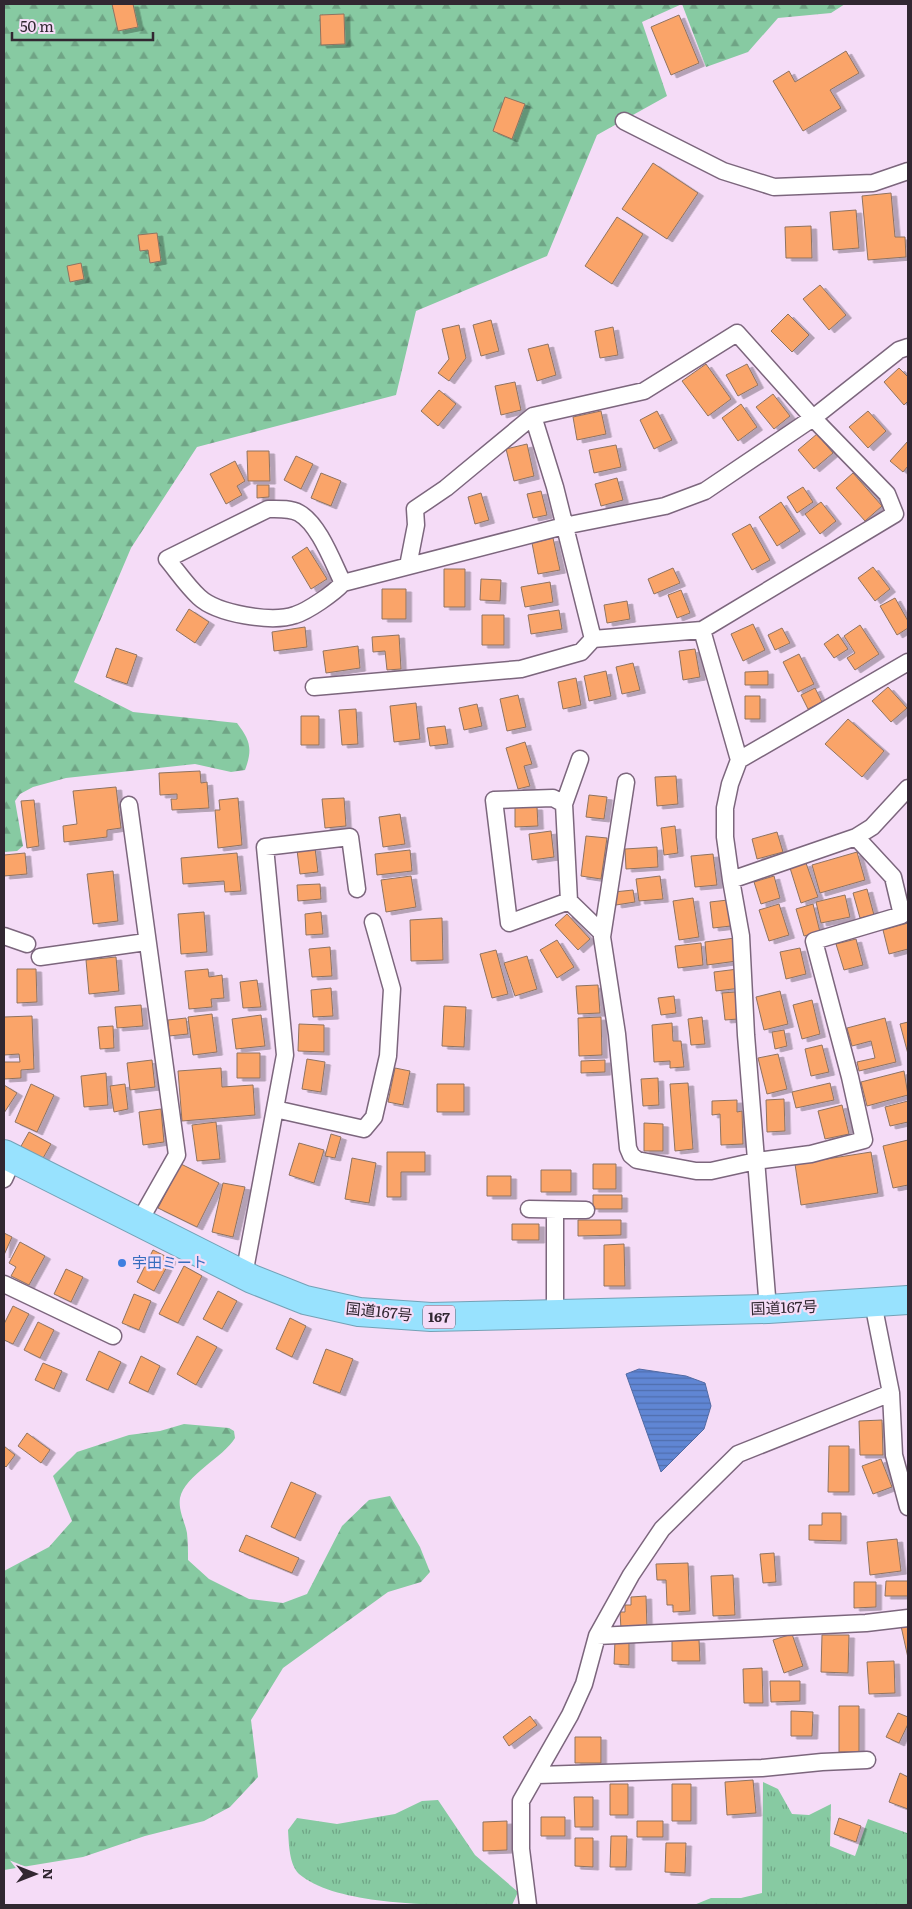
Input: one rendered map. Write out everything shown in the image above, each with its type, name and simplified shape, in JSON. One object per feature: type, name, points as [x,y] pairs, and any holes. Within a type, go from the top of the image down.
[{"type":"highway","name":"国道167号","points":[[7,1164],[139,1222],[244,1275],[305,1300],[359,1312],[431,1317],[768,1309],[908,1300]]},
{"type":"street","points":[[624,121],[723,171],[774,187],[873,183],[908,171]]},
{"type":"street","points":[[314,687],[521,669],[581,652],[594,639],[702,630],[895,514],[887,494],[813,418],[737,333],[644,391],[532,416],[472,468],[415,509],[416,525],[408,566]]},
{"type":"street","points":[[343,583],[315,527],[299,513],[285,510],[268,509],[167,559],[200,598],[226,612],[272,618],[295,615],[335,592],[343,583],[564,526],[665,506],[705,491],[905,353]]},
{"type":"street","points":[[532,416],[555,487],[594,639]]},
{"type":"street","points":[[702,630],[739,760],[730,784],[725,808],[725,837],[740,936],[768,1309]]},
{"type":"street","points":[[739,760],[908,662]]},
{"type":"street","points":[[580,759],[564,804],[569,901],[602,933]]},
{"type":"street","points":[[626,782],[602,933],[616,1034],[628,1148],[631,1155],[637,1160],[696,1171],[711,1171],[756,1161],[811,1154],[864,1140],[850,1077],[814,941],[902,915],[893,877],[856,837]]},
{"type":"street","points":[[730,880],[856,837],[872,827],[908,788]]},
{"type":"street","points":[[564,804],[553,798],[494,800],[508,923],[569,901]]},
{"type":"street","points":[[129,805],[146,942],[177,1155],[139,1222]]},
{"type":"street","points":[[244,1275],[285,1055],[265,847],[350,837],[357,889]]},
{"type":"street","points":[[275,1110],[364,1129],[374,1117],[388,1056],[392,989],[373,922]]},
{"type":"street","points":[[4,936],[27,944]]},
{"type":"street","points":[[40,957],[146,942]]},
{"type":"street","points":[[529,1210],[586,1210]]},
{"type":"street","points":[[555,1210],[555,1314]]},
{"type":"street","points":[[4,1284],[113,1336]]},
{"type":"street","points":[[873,1303],[891,1393],[894,1455],[908,1507]]},
{"type":"street","points":[[528,1905],[521,1849],[521,1801],[570,1715],[584,1684],[596,1636],[631,1575],[662,1529],[738,1454],[891,1393]]},
{"type":"street","points":[[596,1636],[866,1624],[908,1618]]},
{"type":"street","points":[[537,1775],[762,1768],[867,1760]]},
{"type":"green space","points":[[4,4],[682,4],[642,22],[667,96],[597,135],[547,256],[416,311],[396,395],[197,447],[131,548],[74,682],[133,712],[237,723],[249,745],[249,756],[245,770],[231,772],[195,764],[66,778],[33,787],[20,794],[15,801],[23,846],[17,851],[4,852]]},
{"type":"green space","points":[[682,4],[845,4],[831,13],[778,18],[748,52],[706,67]]},
{"type":"green space","points":[[184,1424],[229,1428],[234,1431],[235,1438],[230,1445],[189,1482],[180,1498],[181,1511],[187,1533],[188,1560],[209,1579],[249,1599],[283,1603],[307,1594],[342,1526],[369,1500],[390,1496],[420,1547],[430,1572],[421,1582],[388,1592],[283,1668],[251,1720],[258,1777],[230,1807],[204,1821],[145,1836],[83,1857],[4,1870],[4,1571],[49,1547],[72,1521],[53,1476],[77,1452],[129,1435],[160,1431]]},
{"type":"green space","points":[[763,1782],[778,1789],[792,1814],[809,1815],[831,1804],[830,1846],[855,1856],[868,1819],[907,1833],[908,1905],[694,1905],[711,1898],[741,1898],[762,1893]]},
{"type":"green space","points":[[438,1800],[475,1855],[518,1892],[512,1905],[400,1903],[342,1894],[318,1885],[299,1874],[293,1865],[288,1830],[297,1818],[337,1824],[395,1814],[422,1801]]},
{"type":"water","points":[[639,1369],[686,1376],[705,1383],[711,1406],[704,1429],[661,1472],[626,1374]]},
{"type":"building","points":[[112,4],[133,4],[138,27],[118,31]]},
{"type":"building","points":[[344,14],[345,44],[321,45],[320,15]]},
{"type":"building","points":[[679,15],[699,63],[671,75],[651,27]]},
{"type":"building","points":[[846,51],[859,73],[830,90],[841,108],[803,131],[773,81],[789,71],[795,82]]},
{"type":"building","points":[[505,97],[525,104],[512,139],[493,131]]},
{"type":"building","points":[[653,163],[698,193],[667,239],[622,209]]},
{"type":"building","points":[[891,193],[895,237],[905,237],[906,257],[868,260],[862,196]]},
{"type":"building","points":[[856,210],[859,248],[833,250],[830,212]]},
{"type":"building","points":[[617,217],[643,234],[612,284],[585,266]]},
{"type":"building","points":[[811,226],[812,258],[786,258],[785,227]]},
{"type":"building","points":[[157,233],[161,261],[150,263],[148,250],[140,251],[138,235]]},
{"type":"building","points":[[81,263],[84,279],[70,282],[67,266]]},
{"type":"building","points":[[820,285],[846,315],[829,330],[803,299]]},
{"type":"building","points":[[788,314],[809,335],[792,352],[771,331]]},
{"type":"building","points":[[491,320],[499,351],[481,356],[473,325]]},
{"type":"building","points":[[459,325],[466,358],[449,381],[438,373],[449,359],[442,329]]},
{"type":"building","points":[[613,327],[618,355],[600,358],[595,331]]},
{"type":"building","points":[[548,344],[556,375],[537,381],[528,349]]},
{"type":"building","points":[[706,364],[731,399],[708,416],[682,381]]},
{"type":"building","points":[[747,364],[758,385],[738,396],[726,375]]},
{"type":"building","points":[[899,368],[908,377],[908,401],[904,405],[884,382]]},
{"type":"building","points":[[515,382],[521,410],[501,415],[495,386]]},
{"type":"building","points":[[439,390],[456,404],[438,426],[421,411]]},
{"type":"building","points":[[773,394],[790,416],[774,429],[756,407]]},
{"type":"building","points":[[741,404],[757,427],[738,441],[722,418]]},
{"type":"building","points":[[601,411],[606,434],[577,440],[573,417]]},
{"type":"building","points":[[657,411],[672,440],[654,449],[640,420]]},
{"type":"building","points":[[868,411],[886,431],[868,448],[849,427]]},
{"type":"building","points":[[817,434],[833,453],[814,469],[798,450]]},
{"type":"building","points":[[908,441],[908,466],[903,472],[890,461]]},
{"type":"building","points":[[527,444],[534,476],[514,481],[506,449]]},
{"type":"building","points":[[616,445],[621,467],[594,473],[589,450]]},
{"type":"building","points":[[247,451],[269,451],[270,481],[248,481]]},
{"type":"building","points":[[296,456],[313,464],[301,489],[284,480]]},
{"type":"building","points":[[235,461],[245,481],[237,486],[242,495],[226,504],[210,474]]},
{"type":"building","points":[[321,473],[341,481],[331,506],[311,498]]},
{"type":"building","points":[[853,473],[882,506],[865,521],[836,488]]},
{"type":"building","points":[[617,478],[623,500],[601,506],[595,484]]},
{"type":"building","points":[[257,485],[269,485],[269,497],[257,498]]},
{"type":"building","points":[[803,487],[813,502],[797,513],[787,497]]},
{"type":"building","points":[[541,491],[547,515],[533,518],[527,494]]},
{"type":"building","points":[[481,493],[489,520],[475,524],[468,497]]},
{"type":"building","points":[[781,502],[800,531],[777,546],[759,517]]},
{"type":"building","points":[[821,502],[836,521],[820,534],[805,514]]},
{"type":"building","points":[[750,524],[770,560],[752,570],[732,534]]},
{"type":"building","points":[[553,538],[560,570],[538,574],[532,543]]},
{"type":"building","points":[[307,547],[327,579],[311,589],[292,557]]},
{"type":"building","points":[[873,567],[890,589],[875,601],[858,578]]},
{"type":"building","points":[[673,568],[680,583],[654,594],[648,579]]},
{"type":"building","points":[[444,569],[465,569],[465,607],[444,607]]},
{"type":"building","points":[[481,579],[501,580],[500,601],[480,600]]},
{"type":"building","points":[[550,582],[553,602],[525,607],[521,587]]},
{"type":"building","points":[[382,589],[406,589],[406,619],[382,619]]},
{"type":"building","points":[[681,590],[690,613],[677,618],[668,595]]},
{"type":"building","points":[[895,598],[908,621],[908,628],[897,635],[880,606]]},
{"type":"building","points":[[627,601],[630,619],[607,623],[604,605]]},
{"type":"building","points":[[189,609],[209,622],[195,643],[176,630]]},
{"type":"building","points":[[559,610],[562,629],[531,634],[528,615]]},
{"type":"building","points":[[482,615],[504,615],[504,645],[482,645]]},
{"type":"building","points":[[753,624],[765,650],[743,661],[731,634]]},
{"type":"building","points":[[860,625],[879,654],[855,670],[847,658],[855,653],[844,636]]},
{"type":"building","points":[[305,627],[307,647],[274,651],[272,632]]},
{"type":"building","points":[[782,628],[790,643],[775,650],[768,635]]},
{"type":"building","points":[[838,634],[848,649],[834,658],[824,644]]},
{"type":"building","points":[[399,635],[401,669],[387,670],[385,651],[373,652],[372,637]]},
{"type":"building","points":[[358,646],[360,668],[326,673],[323,651]]},
{"type":"building","points":[[116,648],[137,655],[127,684],[106,677]]},
{"type":"building","points":[[695,649],[700,677],[683,680],[679,651]]},
{"type":"building","points":[[799,654],[814,684],[798,692],[783,662]]},
{"type":"building","points":[[633,663],[640,690],[622,694],[616,667]]},
{"type":"building","points":[[606,671],[611,696],[589,701],[584,676]]},
{"type":"building","points":[[768,671],[768,685],[745,685],[745,672]]},
{"type":"building","points":[[576,678],[581,705],[563,709],[558,682]]},
{"type":"building","points":[[888,687],[907,708],[891,722],[872,701]]},
{"type":"building","points":[[815,688],[822,702],[808,709],[801,695]]},
{"type":"building","points":[[518,695],[526,727],[507,731],[500,699]]},
{"type":"building","points":[[745,696],[760,696],[760,719],[745,719]]},
{"type":"building","points":[[416,703],[420,739],[394,742],[390,706]]},
{"type":"building","points":[[477,704],[482,726],[464,730],[459,708]]},
{"type":"building","points":[[356,709],[358,744],[342,745],[339,710]]},
{"type":"building","points":[[301,716],[319,716],[319,745],[301,745]]},
{"type":"building","points":[[848,719],[884,751],[862,777],[825,744]]},
{"type":"building","points":[[445,726],[448,744],[430,746],[427,728]]},
{"type":"building","points":[[525,742],[532,764],[524,766],[530,786],[518,789],[506,748]]},
{"type":"building","points":[[200,771],[201,783],[207,782],[209,808],[172,810],[171,799],[177,799],[177,794],[160,795],[159,773]]},
{"type":"building","points":[[676,776],[678,804],[657,806],[655,777]]},
{"type":"building","points":[[116,787],[121,828],[107,830],[107,837],[64,842],[63,826],[77,824],[73,791]]},
{"type":"building","points":[[589,795],[607,797],[604,819],[586,817]]},
{"type":"building","points":[[238,798],[242,845],[218,848],[215,810],[220,810],[219,800]]},
{"type":"building","points":[[344,798],[346,826],[325,828],[322,799]]},
{"type":"building","points":[[34,800],[39,846],[27,848],[21,801]]},
{"type":"building","points":[[515,807],[537,807],[538,826],[515,827]]},
{"type":"building","points":[[400,814],[405,844],[383,847],[379,817]]},
{"type":"building","points":[[675,826],[678,853],[664,855],[661,828]]},
{"type":"building","points":[[551,831],[554,857],[532,860],[529,834]]},
{"type":"building","points":[[777,832],[783,852],[757,859],[752,839]]},
{"type":"building","points":[[586,836],[607,838],[601,879],[581,876]]},
{"type":"building","points":[[657,847],[658,867],[626,869],[625,849]]},
{"type":"building","points":[[315,848],[318,872],[300,874],[297,850]]},
{"type":"building","points":[[410,850],[412,871],[377,875],[375,854]]},
{"type":"building","points":[[857,852],[865,880],[820,893],[812,865]]},
{"type":"building","points":[[25,853],[27,874],[4,876],[4,855]]},
{"type":"building","points":[[237,853],[241,891],[225,892],[224,881],[183,884],[181,858]]},
{"type":"building","points":[[713,854],[717,885],[695,887],[691,856]]},
{"type":"building","points":[[806,863],[818,897],[801,903],[790,868]]},
{"type":"building","points":[[113,871],[118,921],[93,924],[87,874]]},
{"type":"building","points":[[411,876],[416,907],[386,912],[381,880]]},
{"type":"building","points":[[660,876],[663,899],[639,901],[636,879]]},
{"type":"building","points":[[774,876],[780,898],[761,904],[754,882]]},
{"type":"building","points":[[320,884],[321,899],[298,901],[297,885]]},
{"type":"building","points":[[867,889],[874,915],[860,918],[853,893]]},
{"type":"building","points":[[633,890],[635,902],[616,905],[614,892]]},
{"type":"building","points":[[845,895],[850,917],[821,923],[816,902]]},
{"type":"building","points":[[693,898],[699,937],[679,940],[673,901]]},
{"type":"building","points":[[728,900],[731,926],[713,928],[710,902]]},
{"type":"building","points":[[779,904],[789,935],[769,941],[759,910]]},
{"type":"building","points":[[813,904],[820,932],[804,936],[796,909]]},
{"type":"building","points":[[204,912],[207,952],[181,954],[178,914]]},
{"type":"building","points":[[321,912],[323,934],[306,935],[305,914]]},
{"type":"building","points":[[567,914],[590,939],[578,950],[555,925]]},
{"type":"building","points":[[442,918],[443,960],[411,961],[410,920]]},
{"type":"building","points":[[908,923],[908,949],[889,954],[883,930]]},
{"type":"building","points":[[735,938],[737,961],[707,965],[705,942]]},
{"type":"building","points":[[856,939],[863,965],[844,970],[836,944]]},
{"type":"building","points":[[557,940],[574,967],[557,978],[540,950]]},
{"type":"building","points":[[701,943],[703,965],[678,968],[675,946]]},
{"type":"building","points":[[330,947],[332,976],[312,977],[309,949]]},
{"type":"building","points":[[800,948],[806,974],[786,979],[780,952]]},
{"type":"building","points":[[496,950],[508,994],[492,998],[480,954]]},
{"type":"building","points":[[527,956],[537,989],[515,996],[504,963]]},
{"type":"building","points":[[116,957],[119,991],[89,994],[86,960]]},
{"type":"building","points":[[17,969],[36,969],[37,1002],[17,1003]]},
{"type":"building","points":[[208,969],[209,977],[222,975],[224,998],[211,999],[212,1007],[189,1009],[185,971]]},
{"type":"building","points":[[738,969],[741,988],[716,991],[714,972]]},
{"type":"building","points":[[257,980],[261,1007],[243,1008],[240,982]]},
{"type":"building","points":[[598,985],[600,1013],[578,1014],[576,986]]},
{"type":"building","points":[[331,988],[333,1016],[313,1017],[311,990]]},
{"type":"building","points":[[780,991],[788,1024],[764,1030],[756,997]]},
{"type":"building","points":[[735,992],[738,1019],[725,1020],[722,993]]},
{"type":"building","points":[[674,996],[676,1013],[661,1015],[658,998]]},
{"type":"building","points":[[812,1000],[820,1034],[802,1039],[793,1005]]},
{"type":"building","points":[[141,1005],[143,1026],[117,1028],[115,1007]]},
{"type":"building","points":[[444,1006],[466,1007],[464,1047],[442,1046]]},
{"type":"building","points":[[212,1014],[217,1052],[193,1055],[188,1017]]},
{"type":"building","points":[[261,1015],[265,1046],[236,1049],[232,1019]]},
{"type":"building","points":[[32,1016],[34,1069],[21,1070],[21,1078],[4,1079],[4,1062],[20,1062],[19,1054],[4,1055],[4,1017]]},
{"type":"building","points":[[601,1017],[602,1055],[579,1056],[578,1018]]},
{"type":"building","points":[[702,1017],[705,1044],[691,1045],[688,1019]]},
{"type":"building","points":[[186,1018],[188,1034],[169,1036],[168,1020]]},
{"type":"building","points":[[885,1018],[896,1062],[859,1071],[857,1062],[875,1058],[871,1041],[852,1046],[847,1028]]},
{"type":"building","points":[[908,1022],[908,1054],[900,1024]]},
{"type":"building","points":[[672,1023],[673,1041],[681,1041],[684,1067],[670,1068],[670,1061],[654,1062],[652,1025]]},
{"type":"building","points":[[299,1024],[324,1025],[324,1052],[298,1051]]},
{"type":"building","points":[[113,1026],[114,1048],[100,1049],[98,1027]]},
{"type":"building","points":[[784,1030],[787,1046],[775,1049],[772,1032]]},
{"type":"building","points":[[822,1045],[829,1072],[811,1076],[805,1049]]},
{"type":"building","points":[[237,1053],[260,1053],[260,1078],[237,1078]]},
{"type":"building","points":[[778,1054],[787,1089],[767,1094],[758,1058]]},
{"type":"building","points":[[307,1059],[325,1062],[321,1092],[302,1089]]},
{"type":"building","points":[[152,1060],[155,1087],[130,1090],[127,1063]]},
{"type":"building","points":[[605,1060],[605,1072],[581,1073],[581,1061]]},
{"type":"building","points":[[221,1068],[222,1087],[253,1085],[255,1115],[182,1121],[178,1071]]},
{"type":"building","points":[[395,1068],[410,1071],[403,1105],[388,1102]]},
{"type":"building","points":[[904,1071],[908,1095],[867,1106],[861,1082]]},
{"type":"building","points":[[106,1073],[108,1105],[84,1107],[81,1076]]},
{"type":"building","points":[[658,1078],[659,1105],[643,1106],[641,1079]]},
{"type":"building","points":[[688,1083],[693,1149],[675,1151],[670,1084]]},
{"type":"building","points":[[830,1083],[834,1100],[796,1108],[792,1092]]},
{"type":"building","points":[[31,1084],[54,1095],[37,1132],[15,1122]]},
{"type":"building","points":[[125,1084],[128,1109],[114,1112],[110,1086]]},
{"type":"building","points":[[437,1084],[464,1084],[464,1112],[437,1112]]},
{"type":"building","points":[[4,1085],[17,1093],[4,1113]]},
{"type":"building","points":[[784,1099],[785,1131],[767,1132],[766,1100]]},
{"type":"building","points":[[737,1100],[737,1112],[742,1111],[743,1144],[721,1145],[720,1114],[712,1115],[712,1101]]},
{"type":"building","points":[[908,1101],[908,1122],[890,1126],[885,1107]]},
{"type":"building","points":[[842,1105],[849,1134],[825,1139],[818,1111]]},
{"type":"building","points":[[161,1109],[164,1142],[143,1145],[139,1112]]},
{"type":"building","points":[[216,1122],[220,1159],[197,1161],[192,1125]]},
{"type":"building","points":[[644,1123],[663,1124],[663,1151],[644,1151]]},
{"type":"building","points":[[29,1132],[51,1144],[42,1160],[20,1148]]},
{"type":"building","points":[[331,1134],[341,1137],[335,1158],[325,1156]]},
{"type":"building","points":[[908,1140],[908,1185],[893,1188],[883,1146]]},
{"type":"building","points":[[299,1143],[324,1150],[314,1183],[289,1175]]},
{"type":"building","points":[[387,1152],[425,1152],[425,1172],[401,1172],[401,1197],[387,1197]]},
{"type":"building","points":[[871,1152],[878,1193],[801,1205],[795,1164]]},
{"type":"building","points":[[352,1158],[376,1163],[369,1203],[345,1199]]},
{"type":"building","points":[[181,1164],[219,1183],[197,1227],[158,1208]]},
{"type":"building","points":[[593,1164],[616,1164],[616,1189],[593,1189]]},
{"type":"building","points":[[541,1170],[571,1170],[571,1192],[541,1192]]},
{"type":"building","points":[[487,1176],[511,1176],[511,1196],[487,1196]]},
{"type":"building","points":[[223,1183],[245,1187],[233,1237],[212,1232]]},
{"type":"building","points":[[593,1195],[622,1195],[622,1209],[593,1209]]},
{"type":"building","points":[[578,1220],[621,1220],[621,1235],[578,1236]]},
{"type":"building","points":[[512,1224],[539,1224],[539,1240],[512,1240]]},
{"type":"building","points":[[4,1233],[12,1237],[4,1255]]},
{"type":"building","points":[[20,1242],[45,1256],[29,1285],[11,1276],[16,1267],[9,1263]]},
{"type":"building","points":[[624,1244],[625,1286],[604,1286],[604,1245]]},
{"type":"building","points":[[153,1250],[171,1259],[154,1291],[137,1282]]},
{"type":"building","points":[[184,1266],[202,1276],[178,1323],[159,1314]]},
{"type":"building","points":[[66,1269],[83,1277],[71,1302],[54,1294]]},
{"type":"building","points":[[218,1291],[237,1301],[222,1329],[203,1319]]},
{"type":"building","points":[[134,1294],[151,1301],[139,1330],[122,1323]]},
{"type":"building","points":[[13,1306],[29,1314],[13,1344],[4,1340],[4,1324]]},
{"type":"building","points":[[290,1318],[306,1326],[292,1357],[276,1349]]},
{"type":"building","points":[[38,1322],[54,1330],[40,1358],[24,1350]]},
{"type":"building","points":[[197,1336],[217,1347],[196,1385],[177,1374]]},
{"type":"building","points":[[326,1349],[353,1359],[340,1393],[313,1383]]},
{"type":"building","points":[[99,1351],[121,1362],[108,1390],[86,1380]]},
{"type":"building","points":[[141,1356],[160,1366],[148,1392],[129,1383]]},
{"type":"building","points":[[43,1363],[62,1371],[54,1389],[35,1380]]},
{"type":"building","points":[[882,1420],[883,1455],[860,1455],[859,1421]]},
{"type":"building","points":[[27,1433],[50,1450],[41,1463],[18,1446]]},
{"type":"building","points":[[4,1446],[15,1455],[6,1467],[4,1465]]},
{"type":"building","points":[[829,1446],[849,1446],[849,1492],[828,1492]]},
{"type":"building","points":[[881,1459],[892,1487],[873,1494],[862,1466]]},
{"type":"building","points":[[291,1482],[316,1493],[295,1538],[271,1527]]},
{"type":"building","points":[[822,1513],[841,1513],[841,1541],[809,1540],[809,1525],[822,1525]]},
{"type":"building","points":[[246,1535],[299,1558],[292,1573],[239,1551]]},
{"type":"building","points":[[897,1539],[901,1571],[870,1575],[867,1542]]},
{"type":"building","points":[[774,1553],[776,1582],[763,1583],[760,1554]]},
{"type":"building","points":[[688,1563],[690,1611],[673,1612],[673,1605],[667,1605],[666,1580],[657,1580],[656,1564]]},
{"type":"building","points":[[733,1575],[735,1615],[713,1616],[711,1576]]},
{"type":"building","points":[[886,1581],[908,1581],[908,1596],[885,1596]]},
{"type":"building","points":[[854,1582],[876,1582],[876,1607],[854,1608]]},
{"type":"building","points":[[646,1596],[647,1628],[621,1629],[620,1612],[625,1612],[625,1605],[631,1605],[631,1597]]},
{"type":"building","points":[[908,1624],[908,1658],[901,1626]]},
{"type":"building","points":[[792,1634],[803,1666],[784,1673],[773,1640]]},
{"type":"building","points":[[822,1635],[849,1635],[848,1673],[821,1672]]},
{"type":"building","points":[[615,1640],[629,1640],[629,1665],[614,1664]]},
{"type":"building","points":[[672,1640],[699,1640],[700,1661],[672,1661]]},
{"type":"building","points":[[894,1661],[895,1693],[869,1694],[867,1662]]},
{"type":"building","points":[[762,1668],[763,1703],[744,1703],[743,1669]]},
{"type":"building","points":[[770,1681],[800,1681],[800,1701],[771,1702]]},
{"type":"building","points":[[839,1706],[859,1706],[859,1752],[839,1752]]},
{"type":"building","points":[[791,1711],[813,1712],[812,1736],[791,1736]]},
{"type":"building","points":[[898,1713],[908,1717],[908,1724],[899,1743],[886,1737]]},
{"type":"building","points":[[530,1716],[537,1725],[509,1746],[503,1737]]},
{"type":"building","points":[[575,1737],[601,1737],[601,1763],[575,1763]]},
{"type":"building","points":[[900,1773],[908,1777],[908,1809],[889,1802]]},
{"type":"building","points":[[753,1780],[756,1813],[727,1815],[725,1782]]},
{"type":"building","points":[[610,1784],[628,1784],[628,1815],[610,1815]]},
{"type":"building","points":[[672,1784],[691,1784],[691,1821],[672,1821]]},
{"type":"building","points":[[574,1797],[593,1797],[593,1827],[575,1827]]},
{"type":"building","points":[[541,1817],[565,1817],[565,1836],[541,1836]]},
{"type":"building","points":[[839,1818],[861,1826],[856,1842],[834,1834]]},
{"type":"building","points":[[507,1821],[507,1850],[483,1851],[483,1822]]},
{"type":"building","points":[[637,1821],[663,1821],[663,1837],[637,1837]]},
{"type":"building","points":[[611,1836],[627,1836],[626,1867],[610,1867]]},
{"type":"building","points":[[575,1838],[593,1838],[593,1867],[575,1866]]},
{"type":"building","points":[[666,1843],[686,1843],[685,1873],[665,1872]]},
{"type":"place","name":"宇田ミート","points":[[122,1263]]}]
